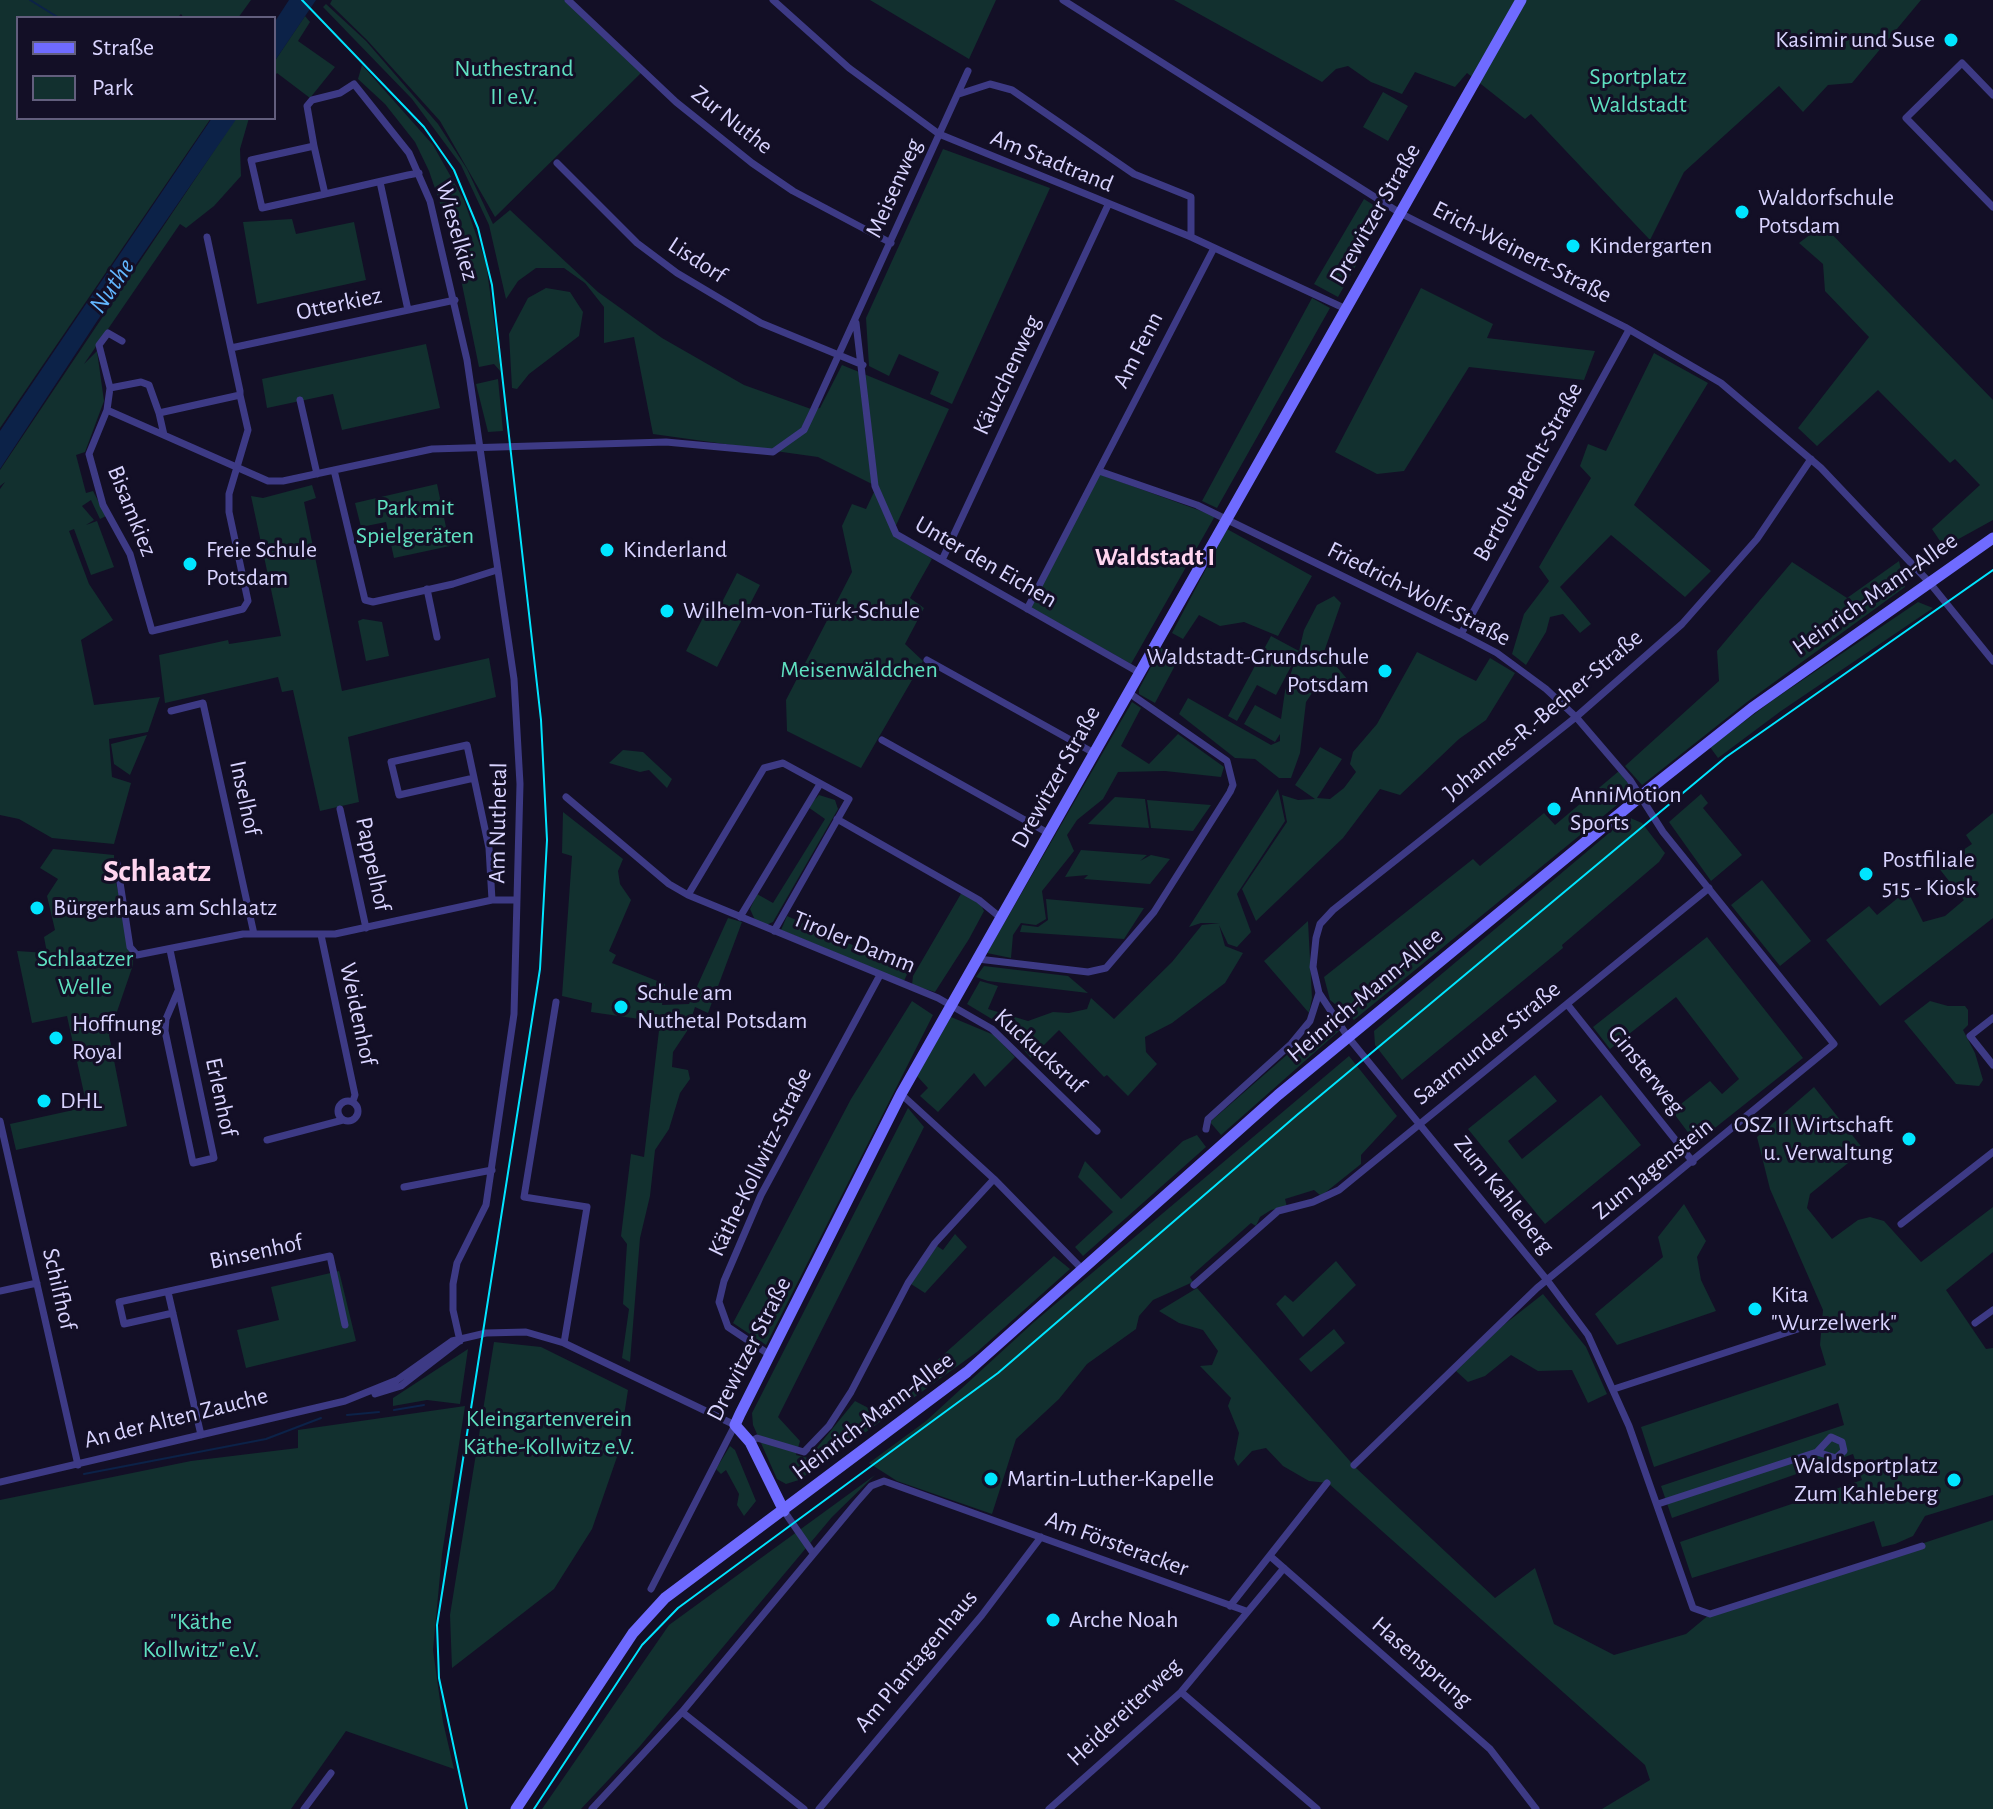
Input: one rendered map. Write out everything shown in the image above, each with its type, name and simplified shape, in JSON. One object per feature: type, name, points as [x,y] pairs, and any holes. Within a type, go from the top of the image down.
[{"type":"main road","name":"Drewitzer Straße","points":[[735,1425],[901,1094],[1521,0]]},
{"type":"main road","name":"Heinrich-Mann-Allee","points":[[516,1809],[651,1612],[939,1396],[1348,1037],[1640,797],[1752,708],[1993,538]]},
{"type":"main road","name":"An der Alten Zauche","points":[[735,1425],[750,1442],[784,1511]]},
{"type":"street","name":"Zur Nuthe","points":[[568,0],[676,102],[752,163],[793,191],[891,243]]},
{"type":"street","name":"Am Stadtrand","points":[[773,0],[849,68],[939,134],[1191,237],[1346,309]]},
{"type":"street","name":"Erich-Weinert-Straße","points":[[1063,0],[1400,213],[1629,330],[1721,383],[1811,459],[1929,582],[1993,661]]},
{"type":"street","points":[[1993,95],[1962,63],[1906,118],[1993,207]]},
{"type":"street","name":"Meisenweg","points":[[480,447],[666,442],[773,452],[804,430],[968,71]]},
{"type":"street","name":"Wieselkiez","points":[[325,194],[307,106],[312,100],[340,93],[354,84],[393,130],[419,173],[440,232],[455,300]]},
{"type":"street","points":[[958,95],[990,84],[1012,90],[1134,174],[1191,197],[1191,237]]},
{"type":"street","name":"Wieselkiez","points":[[314,146],[251,160],[262,208],[419,173]]},
{"type":"street","name":"Lisdorf","points":[[557,163],[637,243],[677,273],[761,323],[839,357]]},
{"type":"street","points":[[380,182],[408,310]]},
{"type":"street","name":"Käuzchenweg","points":[[942,560],[1108,205]]},
{"type":"street","points":[[207,237],[248,430],[237,469]]},
{"type":"street","name":"Am Fenn","points":[[1027,609],[1214,248]]},
{"type":"street","name":"Otterkiez","points":[[231,348],[455,300]]},
{"type":"street","name":"Am Nuthetal","points":[[455,300],[514,679],[519,749],[514,1014],[486,1205],[457,1263],[453,1284],[453,1310],[460,1341]]},
{"type":"street","points":[[839,357],[863,365],[856,321]]},
{"type":"street","name":"Bertolt-Brecht-Straße","points":[[1461,634],[1629,330]]},
{"type":"street","name":"Bisamkiez","points":[[122,341],[108,333],[99,345],[110,388],[107,410],[89,454],[103,505],[130,554],[152,631],[247,605],[229,512],[229,494],[237,469]]},
{"type":"street","name":"Unter den Eichen","points":[[863,365],[877,494],[896,534],[1140,673]]},
{"type":"street","points":[[110,388],[146,383],[154,393],[164,435]]},
{"type":"street","points":[[159,413],[240,395]]},
{"type":"street","points":[[300,400],[317,474]]},
{"type":"street","points":[[107,410],[268,481],[317,474],[432,449],[480,447]]},
{"type":"street","name":"Johannes-R.-Becher-Straße","points":[[1348,1037],[1319,993],[1313,967],[1320,924],[1333,910],[1576,717],[1659,645],[1722,581],[1757,539],[1811,459]]},
{"type":"street","points":[[334,470],[365,600],[373,602],[497,570]]},
{"type":"street","points":[[1099,471],[1197,505],[1226,521]]},
{"type":"street","name":"Friedrich-Wolf-Straße","points":[[1226,521],[1497,653],[1546,689],[1576,717],[1630,780],[1640,797]]},
{"type":"street","points":[[427,589],[437,637]]},
{"type":"street","points":[[927,660],[1094,753]]},
{"type":"street","points":[[978,959],[1088,972],[1106,968],[1122,954],[1170,888],[1233,785],[1227,761],[1129,693]]},
{"type":"street","name":"Inselhof","points":[[171,711],[203,703],[254,934]]},
{"type":"street","points":[[882,740],[1048,833]]},
{"type":"street","points":[[474,778],[399,795],[391,762],[467,745],[489,848],[492,900]]},
{"type":"street","points":[[688,895],[764,768],[783,763],[849,799],[774,931]]},
{"type":"street","points":[[740,917],[820,784]]},
{"type":"street","name":"Tiroler Damm","points":[[566,797],[669,884],[688,895],[952,1006]]},
{"type":"street","points":[[1640,797],[1658,826],[1709,888]]},
{"type":"street","name":"Pappelhof","points":[[340,809],[366,928]]},
{"type":"street","points":[[837,819],[979,900],[1001,918]]},
{"type":"street","points":[[117,863],[133,952],[142,955],[254,934],[321,935],[492,900],[517,900]]},
{"type":"street","name":"Saarmunder Straße","points":[[1194,1285],[1278,1211],[1313,1202],[1339,1190],[1709,888]]},
{"type":"street","name":"Zum Jagenstein","points":[[1354,1465],[1547,1280],[1834,1044],[1709,888]]},
{"type":"street","name":"Weidenhof","points":[[321,935],[355,1095],[353,1101]]},
{"type":"street","name":"Erlenhof","points":[[170,950],[214,1158],[193,1163],[165,1031],[166,1019],[178,991]]},
{"type":"street","name":"Käthe-Kollwitz-Straße","points":[[770,1355],[728,1327],[719,1302],[724,1281],[767,1184],[880,975]]},
{"type":"street","points":[[1206,1129],[1208,1119],[1291,1044],[1310,1021],[1319,993]]},
{"type":"street","points":[[556,1002],[524,1197],[587,1207],[564,1343]]},
{"type":"street","name":"Ginsterweg","points":[[1567,1004],[1693,1162]]},
{"type":"street","name":"Kuckucksruf","points":[[952,1006],[997,1032],[1097,1131]]},
{"type":"street","points":[[1993,1018],[1970,1036],[1993,1065]]},
{"type":"street","name":"Zum Kahleberg","points":[[1348,1037],[1547,1280],[1588,1335],[1614,1389],[1693,1608],[1710,1614],[1922,1546]]},
{"type":"street","points":[[901,1094],[994,1179],[1082,1269]]},
{"type":"street","name":"Weidenhof","points":[[353,1101],[358,1108],[357,1117],[343,1120],[338,1114],[340,1105],[353,1101]]},
{"type":"street","points":[[267,1140],[343,1120]]},
{"type":"street","name":"Schilfhof","points":[[0,1121],[78,1465]]},
{"type":"street","points":[[1901,1224],[1993,1152]]},
{"type":"street","points":[[404,1187],[492,1170]]},
{"type":"street","points":[[750,1442],[757,1438],[804,1452],[829,1426],[851,1392],[908,1283],[935,1243],[994,1179]]},
{"type":"street","name":"Binsenhof","points":[[173,1313],[124,1324],[119,1302],[330,1256],[345,1325]]},
{"type":"street","points":[[0,1291],[37,1283]]},
{"type":"street","points":[[168,1292],[201,1435]]},
{"type":"street","points":[[1975,1323],[1993,1310]]},
{"type":"street","points":[[1614,1389],[1804,1327]]},
{"type":"street","name":"An der Alten Zauche","points":[[0,1482],[362,1396],[397,1380],[445,1345],[506,1331],[545,1336],[564,1343],[735,1425]]},
{"type":"street","name":"Drewitzer Straße","points":[[651,1589],[735,1425]]},
{"type":"street","points":[[1658,1504],[1817,1452]]},
{"type":"street","name":"Am Försteracker","points":[[813,1553],[871,1486],[884,1481],[1246,1611]]},
{"type":"street","points":[[1230,1606],[1327,1483]]},
{"type":"street","name":"Heinrich-Mann-Allee","points":[[784,1511],[813,1553]]},
{"type":"street","name":"Am Plantagenhaus","points":[[819,1809],[982,1615],[1041,1537]]},
{"type":"street","points":[[592,1809],[682,1712],[813,1553]]},
{"type":"street","name":"Hasensprung","points":[[1270,1556],[1490,1749],[1536,1809]]},
{"type":"street","name":"Heidereiterweg","points":[[1049,1809],[1181,1692],[1284,1568]]},
{"type":"street","points":[[1181,1692],[1317,1809]]},
{"type":"street","points":[[682,1712],[804,1809]]},
{"type":"street","points":[[304,1809],[331,1773]]},
{"type":"green space","points":[[0,0],[251,0],[239,16],[16,16],[16,120],[210,120],[0,428]]},
{"type":"green space","name":"Nuthestrand II e.V.","points":[[332,0],[564,0],[642,72],[495,217],[440,121],[330,4]]},
{"type":"green space","points":[[870,0],[996,0],[969,59]]},
{"type":"green space","name":"Sportplatz Waldstadt","points":[[1174,0],[1921,0],[1852,83],[1828,85],[1803,112],[1779,86],[1684,172],[1650,240],[1531,114],[1525,119],[1467,73],[1455,87],[1415,72],[1402,94],[1371,82],[1348,66],[1336,69],[1322,82]]},
{"type":"green space","name":"Meisenwäldchen","points":[[326,4],[366,41],[438,124],[467,169],[493,224],[510,210],[598,292],[662,338],[744,385],[811,409],[820,408],[842,365],[949,409],[893,532],[932,559],[910,598],[924,608],[905,644],[923,661],[861,768],[787,731],[786,700],[852,572],[842,526],[852,504],[866,509],[874,492],[872,484],[818,457],[653,434],[634,337],[604,343],[604,307],[585,283],[564,268],[536,268],[518,281],[506,299],[489,225],[461,165],[412,99],[323,7]]},
{"type":"green space","points":[[305,16],[310,22],[298,41],[335,67],[310,98],[276,74],[276,59]]},
{"type":"green space","points":[[362,65],[433,145],[464,200],[486,263],[501,372],[494,364],[479,367],[457,260],[461,258],[429,171],[415,142],[385,104],[358,79]]},
{"type":"green space","points":[[1383,92],[1408,106],[1388,141],[1363,127]]},
{"type":"green space","points":[[235,120],[248,120],[240,149],[241,176],[214,206],[186,228],[180,224],[84,364],[97,351],[104,401],[85,452],[76,455],[86,493],[93,491],[106,516],[100,519],[91,500],[82,506],[94,520],[86,525],[97,521],[114,567],[91,575],[74,529],[69,531],[89,584],[113,620],[81,640],[94,705],[160,697],[148,732],[109,739],[112,777],[131,783],[114,844],[52,838],[19,819],[0,815],[0,489],[5,482],[0,486],[0,470]]},
{"type":"green space","points":[[943,149],[1050,188],[952,404],[930,394],[939,372],[899,354],[889,376],[869,366],[866,318]]},
{"type":"green space","points":[[1364,199],[1386,213],[1338,297],[1314,284]]},
{"type":"green space","points":[[292,219],[296,234],[354,222],[366,280],[257,304],[243,222]]},
{"type":"green space","points":[[1823,225],[1993,400],[1993,520],[1944,547],[1932,529],[1980,485],[1955,459],[1950,463],[1878,390],[1817,446],[1798,428],[1869,337],[1825,291],[1823,264],[1799,243]]},
{"type":"green space","points":[[546,288],[570,292],[583,312],[579,336],[529,374],[517,389],[512,388],[509,334],[528,298]]},
{"type":"green space","points":[[1421,288],[1493,324],[1487,338],[1595,351],[1584,380],[1469,367],[1404,471],[1377,474],[1335,452]]},
{"type":"green space","points":[[1312,298],[1330,308],[1217,508],[1202,501]]},
{"type":"green space","points":[[426,344],[440,408],[342,430],[333,394],[267,408],[262,379]]},
{"type":"green space","points":[[1654,353],[1708,383],[1634,505],[1711,571],[1685,597],[1611,535],[1560,587],[1591,624],[1580,633],[1563,614],[1550,617],[1546,632],[1526,665],[1512,654],[1524,614],[1549,581],[1539,567],[1591,478],[1580,466],[1588,444],[1606,451]]},
{"type":"green space","points":[[498,379],[503,431],[488,432],[476,384]]},
{"type":"green space","points":[[1099,474],[1215,516],[1131,664],[1030,607]]},
{"type":"green space","name":"Park mit Spielgeräten","points":[[437,484],[450,546],[394,558],[386,522],[361,527],[355,503]]},
{"type":"green space","points":[[312,485],[316,498],[304,502],[342,691],[489,658],[496,697],[348,737],[359,802],[320,811],[293,690],[282,692],[278,677],[165,703],[159,655],[228,640],[229,644],[281,636],[251,496],[263,498]]},
{"type":"green space","points":[[1227,529],[1312,576],[1278,636],[1244,622],[1220,626],[1199,615],[1183,639],[1172,633]]},
{"type":"green space","points":[[1899,561],[1905,587],[1747,702],[1642,785],[1625,766],[1719,681],[1717,651],[1792,562],[1847,598]]},
{"type":"green space","points":[[737,573],[760,585],[717,667],[686,651],[711,602],[720,606]]},
{"type":"green space","points":[[1334,596],[1341,603],[1324,652],[1348,680],[1330,688],[1316,687],[1306,702],[1300,753],[1291,778],[1279,778],[1255,759],[1235,758],[1179,714],[1188,698],[1271,745],[1280,741],[1280,734],[1275,742],[1244,724],[1255,705],[1281,719],[1285,691],[1297,655],[1276,695],[1257,685],[1237,721],[1228,716],[1271,636],[1299,651],[1304,630],[1317,605]]},
{"type":"green space","points":[[1918,602],[1933,608],[1781,711],[1718,758],[1710,747],[1773,700]]},
{"type":"green space","points":[[358,621],[382,622],[389,656],[366,661]]},
{"type":"green space","points":[[1161,648],[1179,658],[1155,703],[1139,694],[1139,689]]},
{"type":"green space","points":[[1417,652],[1476,681],[1490,658],[1515,673],[1486,720],[1459,739],[1400,795],[1380,789],[1343,838],[1256,921],[1242,889],[1287,822],[1282,795],[1298,800],[1315,799],[1295,785],[1320,747],[1342,759],[1317,798],[1330,799],[1344,788],[1356,772],[1350,764],[1353,752],[1377,724]]},
{"type":"green space","points":[[1132,702],[1141,708],[1121,746],[1149,764],[1178,734],[1224,767],[1221,777],[1165,771],[1118,772],[1103,799],[1077,820],[1067,835],[1074,851],[1042,891],[1046,919],[1036,925],[1021,923],[1013,935],[1011,958],[987,953]]},
{"type":"green space","points":[[147,735],[130,775],[114,764],[111,744]]},
{"type":"green space","points":[[623,750],[643,752],[672,779],[667,788],[649,770],[640,772],[609,763]]},
{"type":"green space","points":[[1619,771],[1634,791],[1354,1020],[1330,1000],[1324,977],[1473,859],[1480,866],[1544,813],[1555,825]]},
{"type":"green space","points":[[1278,789],[1285,821],[1237,894],[1251,932],[1237,947],[1228,944],[1219,925],[1225,946],[1243,953],[1225,983],[1172,1023],[1145,1037],[1146,1052],[1157,1064],[1128,1096],[1107,1075],[1104,1077],[1059,1030],[1031,1058],[1000,1024],[967,1004],[980,981],[998,986],[988,1009],[1028,1021],[1053,1012],[1069,1013],[1087,1009],[1091,998],[1114,1019],[1172,962],[1202,925],[1220,923],[1201,923],[1189,927]]},
{"type":"green space","points":[[1701,794],[1708,803],[1703,808],[1742,855],[1711,881],[1669,822]]},
{"type":"green space","points":[[819,795],[835,800],[838,809],[773,922],[766,925],[755,920],[750,909],[757,894],[773,903],[825,819],[808,807]]},
{"type":"green space","points":[[1115,797],[1145,799],[1149,828],[1088,824]]},
{"type":"green space","points":[[1147,800],[1211,805],[1193,831],[1151,828]]},
{"type":"green space","points":[[563,812],[623,859],[618,871],[620,884],[631,900],[609,951],[616,955],[612,963],[665,984],[662,1005],[689,1004],[728,918],[742,922],[708,1013],[695,1007],[687,1031],[673,1052],[672,1067],[688,1070],[690,1079],[680,1093],[669,1129],[655,1150],[650,1196],[640,1238],[630,1362],[622,1358],[629,1309],[623,1304],[627,1244],[621,1236],[631,1154],[644,1157],[660,1022],[591,1012],[592,1003],[562,996],[572,856],[562,853]]},
{"type":"green space","points":[[1993,813],[1993,918],[1880,1006],[1826,940],[1869,906],[1877,915],[1899,897],[1910,896],[1923,922],[1945,916],[1964,900],[1938,867],[1972,844],[1966,835]]},
{"type":"green space","points":[[1628,817],[1642,823],[1665,853],[1659,862],[1562,945],[1563,948],[1402,1080],[1375,1045],[1374,1031]]},
{"type":"green space","name":"Schlaatzer Welle","points":[[53,849],[114,855],[114,874],[133,956],[133,965],[109,1035],[127,1126],[16,1150],[10,1124],[87,1107],[67,1016],[32,1023],[17,951],[47,953],[44,937],[55,930],[47,896],[58,879],[40,868]]},
{"type":"green space","points":[[1081,850],[1147,855],[1140,861],[1151,855],[1170,859],[1150,884],[1084,879],[1088,875],[1065,877]]},
{"type":"green space","points":[[1762,880],[1811,941],[1780,966],[1731,905]]},
{"type":"green space","points":[[962,892],[981,905],[984,911],[969,939],[935,992],[912,985],[913,976]]},
{"type":"green space","points":[[1046,899],[1144,908],[1124,939],[1020,932],[1022,925],[1038,927],[1048,920]]},
{"type":"green space","points":[[787,916],[909,970],[904,981],[781,930]]},
{"type":"green space","points":[[1308,921],[1312,998],[1309,1013],[1264,961]]},
{"type":"green space","points":[[1707,937],[1803,1058],[1696,1143],[1672,1111],[1710,1081],[1722,1094],[1739,1079],[1676,997],[1610,1049],[1593,1027]]},
{"type":"green space","points":[[984,966],[1068,976],[1088,993],[976,977]]},
{"type":"green space","points":[[912,1001],[933,1015],[766,1345],[733,1323],[851,1099]]},
{"type":"green space","points":[[1930,1001],[1948,1006],[1965,1006],[1968,1010],[1968,1025],[1963,1030],[1975,1053],[1983,1080],[1979,1086],[1956,1084],[1904,1021]]},
{"type":"green space","points":[[951,1017],[994,1035],[1015,1057],[985,1087],[974,1073],[938,1112],[920,1096],[928,1088],[917,1076]]},
{"type":"green space","points":[[1328,1019],[1339,1031],[1221,1135],[1210,1122]]},
{"type":"green space","points":[[1349,1056],[1397,1116],[1361,1155],[1361,1164],[1321,1196],[1314,1190],[1285,1199],[1287,1207],[1271,1210],[1260,1217],[1256,1226],[1251,1223],[1190,1277],[1193,1282],[1153,1300],[1139,1316],[1136,1329],[1087,1364],[1059,1399],[1016,1439],[992,1514],[897,1481],[869,1463],[926,1421],[1034,1322]]},
{"type":"green space","points":[[1535,1075],[1557,1101],[1508,1141],[1522,1159],[1601,1095],[1641,1145],[1545,1224],[1468,1129]]},
{"type":"green space","points":[[1814,1087],[1864,1150],[1810,1194],[1807,1208],[1832,1239],[1858,1220],[1870,1217],[1884,1221],[1921,1262],[1993,1207],[1993,1252],[1946,1290],[1986,1349],[1993,1348],[1993,1495],[1925,1516],[1913,1536],[1895,1544],[1882,1547],[1874,1521],[1692,1578],[1680,1542],[1862,1480],[1853,1454],[1672,1518],[1661,1486],[1844,1425],[1838,1403],[1654,1467],[1641,1427],[1826,1365],[1820,1345],[1823,1310],[1770,1189],[1757,1137]]},
{"type":"green space","points":[[908,1108],[924,1127],[778,1417],[800,1441],[796,1455],[824,1462],[799,1480],[786,1484],[777,1479],[753,1425],[752,1413]]},
{"type":"green space","points":[[1197,1135],[1206,1147],[1083,1256],[1075,1247],[1113,1212],[1078,1177],[1085,1161],[1121,1199],[1183,1141]]},
{"type":"green space","points":[[1684,1204],[1706,1241],[1697,1257],[1701,1280],[1716,1311],[1617,1345],[1595,1314],[1663,1257],[1658,1237]]},
{"type":"green space","points":[[955,1234],[967,1247],[925,1293],[911,1284],[937,1246],[943,1250]]},
{"type":"green space","points":[[1054,1256],[1070,1269],[977,1352],[834,1455],[815,1450],[855,1401],[878,1413]]},
{"type":"green space","points":[[1336,1261],[1356,1285],[1303,1337],[1276,1304],[1285,1295],[1293,1302]]},
{"type":"green space","points":[[339,1271],[356,1341],[246,1368],[237,1330],[279,1320],[271,1287]]},
{"type":"green space","points":[[1197,1288],[1356,1468],[1495,1598],[1535,1568],[1554,1624],[1614,1655],[1686,1634],[1710,1614],[1993,1520],[1993,1809],[1602,1809],[1650,1780],[1645,1765],[1328,1483],[1309,1481],[1283,1466],[1266,1448],[1252,1451],[1238,1466],[1234,1459],[1239,1433],[1228,1406],[1231,1398],[1200,1366],[1212,1365],[1218,1351],[1203,1330],[1179,1323],[1159,1311]]},
{"type":"green space","points":[[1543,1294],[1586,1347],[1607,1394],[1588,1403],[1572,1370],[1538,1371],[1511,1355],[1485,1376],[1468,1382],[1456,1371],[1501,1327]]},
{"type":"green space","points":[[1334,1329],[1345,1343],[1311,1372],[1299,1359]]},
{"type":"green space","name":"Kleingartenverein Käthe-Kollwitz e.V.","points":[[494,1342],[541,1347],[628,1390],[618,1454],[592,1529],[554,1589],[452,1668],[450,1615]]},
{"type":"green space","points":[[468,1349],[460,1404],[427,1400],[393,1406],[393,1398]]},
{"type":"green space","name":"\"Käthe Kollwitz\" e.V.","points":[[465,1406],[442,1554],[433,1650],[443,1722],[454,1769],[346,1731],[291,1809],[0,1809],[0,1500],[191,1461],[298,1448],[298,1430]]},
{"type":"green space","points":[[730,1446],[735,1450],[756,1501],[744,1516],[737,1505],[739,1494],[726,1470],[721,1474],[716,1469]]},
{"type":"green space","points":[[875,1475],[832,1517],[640,1746],[581,1809],[542,1809],[669,1625]]},
{"type":"water","points":[[289,0],[316,0],[276,59],[276,20]]},
{"type":"water","name":"Nuthe","points":[[211,120],[236,120],[103,312],[0,469],[0,431]]},
{"type":"waterway","points":[[30,0],[56,16]]},
{"type":"waterway","points":[[394,1410],[424,1405]]},
{"type":"waterway","points":[[347,1415],[379,1412]]},
{"type":"waterway","points":[[84,1474],[266,1439],[321,1418]]},
{"type":"tram line","points":[[302,0],[424,127],[454,170],[478,228],[492,285],[541,720],[547,840],[540,969],[437,1625],[439,1678],[467,1809]]},
{"type":"tram line","points":[[534,1809],[642,1645],[678,1608],[998,1373],[1297,1115],[1726,757],[1993,570]]},
{"type":"place","name":"Kasimir und Suse","points":[[1951,40]]},
{"type":"place","name":"Waldorfschule Potsdam","points":[[1742,212]]},
{"type":"place","name":"Kindergarten","points":[[1573,246]]},
{"type":"place","name":"Kinderland","points":[[607,550]]},
{"type":"place","name":"Freie Schule Potsdam","points":[[190,564]]},
{"type":"place","name":"Wilhelm-von-Türk-Schule","points":[[667,611]]},
{"type":"place","name":"Waldstadt-Grundschule Potsdam","points":[[1385,671]]},
{"type":"place","name":"AnniMotion Sports","points":[[1554,809]]},
{"type":"place","name":"Postfiliale 515 - Kiosk","points":[[1866,874]]},
{"type":"place","name":"Bürgerhaus am Schlaatz","points":[[37,908]]},
{"type":"place","name":"Schule am Nuthetal Potsdam","points":[[621,1007]]},
{"type":"place","name":"Hoffnung Royal","points":[[56,1038]]},
{"type":"place","name":"DHL","points":[[44,1101]]},
{"type":"place","name":"OSZ II Wirtschaft u. Verwaltung","points":[[1909,1139]]},
{"type":"place","name":"Kita \"Wurzelwerk\"","points":[[1755,1309]]},
{"type":"place","name":"Martin-Luther-Kapelle","points":[[991,1479]]},
{"type":"place","name":"Waldsportplatz Zum Kahleberg","points":[[1954,1480]]},
{"type":"place","name":"Arche Noah","points":[[1053,1620]]},
{"type":"district","name":"Waldstadt I","points":[[1155,557]]},
{"type":"district","name":"Schlaatz","points":[[157,871]]}]
